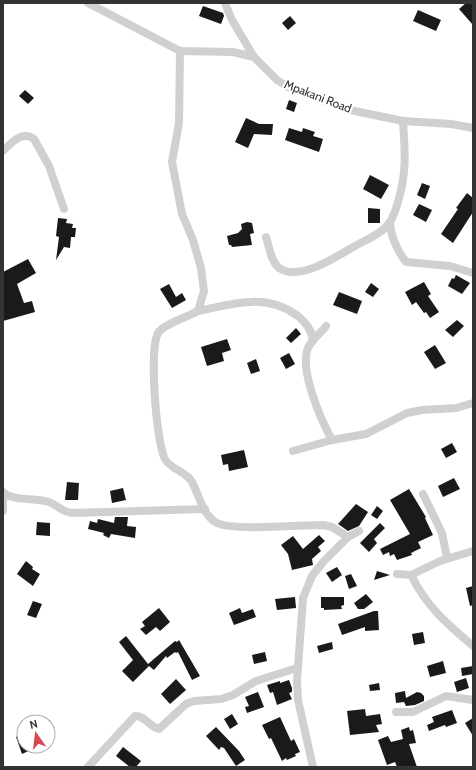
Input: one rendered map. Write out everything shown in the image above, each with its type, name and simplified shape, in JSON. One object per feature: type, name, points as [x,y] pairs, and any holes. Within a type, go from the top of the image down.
[{"type":"street","points":[[88,3],[180,52],[233,52],[254,56]]},
{"type":"street","name":"Mpakani Road","points":[[225,3],[232,20],[254,56],[277,80],[288,87],[350,110],[403,121],[451,124],[473,128]]},
{"type":"street","points":[[180,52],[179,123],[172,162],[182,214],[201,268],[204,291],[198,311]]},
{"type":"street","points":[[403,121],[405,180],[390,223],[390,233],[395,244],[406,262],[450,266],[473,273]]},
{"type":"street","points":[[3,151],[14,140],[22,136],[30,136],[34,139],[49,166],[64,209]]},
{"type":"street","points":[[266,237],[274,262],[278,268],[298,272],[332,260],[376,234],[390,223]]},
{"type":"street","points":[[313,341],[312,333],[304,321],[292,312],[266,301],[243,302],[198,311],[164,326],[158,332],[154,345],[155,394],[162,449],[165,459],[170,465],[188,476],[211,519],[218,524],[229,526],[323,525],[332,527],[348,537]]},
{"type":"street","points":[[326,326],[308,347],[306,364],[316,406],[332,440]]},
{"type":"street","points":[[293,451],[332,440],[366,434],[407,413],[422,410],[456,408],[473,403]]},
{"type":"street","points":[[3,511],[3,492],[17,500],[50,503],[63,511],[72,513],[205,509]]},
{"type":"street","points":[[423,494],[442,533],[447,558]]},
{"type":"street","points":[[313,767],[298,700],[297,668],[305,592],[312,576],[324,561],[348,537],[359,531]]},
{"type":"street","points":[[397,574],[411,575],[447,558],[473,551]]},
{"type":"street","points":[[411,575],[426,603],[473,646]]},
{"type":"street","points":[[88,767],[135,716],[141,717],[152,726],[159,729],[186,704],[194,701],[221,699],[233,695],[256,681],[297,668]]},
{"type":"street","points":[[396,712],[413,712],[446,696],[473,700]]},
{"type":"building","points":[[466,3],[473,3],[473,25],[459,9]]},
{"type":"building","points":[[203,6],[223,13],[224,16],[221,24],[199,16]]},
{"type":"building","points":[[418,10],[441,20],[436,31],[413,21]]},
{"type":"building","points":[[290,16],[296,23],[288,30],[282,23]]},
{"type":"building","points":[[25,90],[34,98],[28,104],[19,96]]},
{"type":"building","points":[[289,100],[297,103],[294,112],[286,109]]},
{"type":"building","points":[[246,118],[259,124],[273,124],[272,135],[254,134],[248,148],[235,142]]},
{"type":"building","points":[[289,128],[302,132],[303,128],[315,132],[313,136],[323,139],[319,152],[285,140]]},
{"type":"building","points":[[370,175],[389,185],[381,199],[363,189]]},
{"type":"building","points":[[422,183],[430,186],[425,199],[417,195]]},
{"type":"building","points":[[467,193],[473,198],[473,212],[453,243],[441,234],[458,209],[456,208]]},
{"type":"building","points":[[419,204],[432,210],[426,222],[413,215]]},
{"type":"building","points":[[368,208],[380,209],[380,223],[368,223]]},
{"type":"building","points":[[58,218],[67,219],[66,223],[73,224],[72,228],[76,228],[75,237],[71,237],[70,248],[64,247],[56,260],[59,237],[56,236]]},
{"type":"building","points":[[247,222],[252,223],[254,233],[250,234],[252,245],[232,247],[229,245],[227,236],[238,233],[242,229],[241,224]]},
{"type":"building","points":[[28,259],[36,273],[17,284],[24,303],[32,301],[35,312],[3,321],[3,272]]},
{"type":"building","points":[[456,275],[470,283],[462,294],[448,286],[452,278],[454,279]]},
{"type":"building","points":[[424,282],[431,294],[428,296],[439,312],[430,318],[426,312],[424,313],[416,302],[412,305],[405,292]]},
{"type":"building","points":[[371,283],[379,289],[373,297],[365,292]]},
{"type":"building","points":[[169,284],[176,297],[182,293],[186,300],[172,308],[160,289]]},
{"type":"building","points":[[339,292],[362,301],[357,314],[333,305]]},
{"type":"building","points":[[457,320],[464,326],[453,337],[445,330]]},
{"type":"building","points":[[296,328],[301,334],[291,343],[286,338]]},
{"type":"building","points":[[227,339],[231,350],[222,353],[224,361],[207,366],[201,347]]},
{"type":"building","points":[[435,345],[446,363],[435,369],[424,352]]},
{"type":"building","points":[[289,353],[295,364],[286,369],[280,358]]},
{"type":"building","points":[[256,359],[260,371],[251,374],[247,363]]},
{"type":"building","points":[[452,443],[457,452],[446,458],[441,449]]},
{"type":"building","points":[[244,450],[248,467],[229,471],[228,464],[223,465],[221,455]]},
{"type":"building","points":[[454,478],[460,489],[443,497],[438,486]]},
{"type":"building","points":[[67,482],[79,483],[78,500],[65,500]]},
{"type":"building","points":[[123,488],[126,500],[112,503],[110,491]]},
{"type":"building","points":[[409,489],[426,517],[425,518],[433,535],[418,542],[421,548],[411,553],[412,555],[397,560],[394,554],[390,556],[389,552],[383,555],[380,549],[410,534],[390,500]]},
{"type":"building","points":[[356,504],[368,512],[359,526],[348,531],[338,524]]},
{"type":"building","points":[[377,506],[383,511],[377,519],[371,515]]},
{"type":"building","points":[[115,517],[128,517],[127,526],[136,527],[135,538],[111,534],[109,538],[103,535],[104,533],[88,529],[90,521],[97,523],[98,519],[114,523]]},
{"type":"building","points":[[37,522],[50,523],[50,536],[36,535]]},
{"type":"building","points":[[380,523],[385,528],[374,539],[377,543],[369,552],[360,543]]},
{"type":"building","points":[[319,535],[325,541],[318,547],[321,551],[312,559],[313,565],[292,570],[288,554],[281,545],[293,536],[303,549]]},
{"type":"building","points":[[26,561],[33,567],[32,569],[40,574],[33,586],[17,574]]},
{"type":"building","points":[[337,567],[342,575],[332,582],[326,573]]},
{"type":"building","points":[[377,571],[390,575],[374,580]]},
{"type":"building","points":[[351,574],[357,586],[349,589],[345,576]]},
{"type":"building","points":[[473,586],[473,605],[470,606],[466,588]]},
{"type":"building","points":[[366,594],[373,602],[364,609],[358,609],[354,603]]},
{"type":"building","points":[[295,597],[296,608],[277,610],[275,599]]},
{"type":"building","points":[[321,597],[344,597],[344,605],[341,606],[342,609],[324,610],[324,608],[321,608]]},
{"type":"building","points":[[33,601],[42,604],[36,618],[27,615]]},
{"type":"building","points":[[159,608],[170,622],[160,631],[156,627],[146,635],[140,629],[145,626],[142,622]]},
{"type":"building","points":[[240,608],[242,613],[253,609],[256,617],[234,625],[229,613]]},
{"type":"building","points":[[374,611],[378,611],[379,630],[365,631],[365,627],[342,635],[338,624]]},
{"type":"building","points":[[423,632],[425,643],[414,645],[412,634]]},
{"type":"building","points":[[126,636],[148,664],[175,641],[177,642],[179,640],[200,676],[192,680],[178,652],[175,652],[167,658],[166,656],[154,670],[149,666],[133,682],[122,671],[133,660],[119,642]]},
{"type":"building","points":[[332,642],[333,649],[319,653],[317,646]]},
{"type":"building","points":[[265,652],[267,661],[254,664],[252,655]]},
{"type":"building","points":[[443,661],[446,673],[430,677],[427,666]]},
{"type":"building","points":[[473,666],[473,674],[462,676],[461,668]]},
{"type":"building","points":[[466,678],[469,688],[457,692],[454,682]]},
{"type":"building","points":[[176,679],[186,690],[170,704],[161,694]]},
{"type":"building","points":[[289,680],[292,692],[289,693],[292,699],[277,705],[273,692],[270,693],[267,685]]},
{"type":"building","points":[[379,683],[380,690],[370,691],[369,685]]},
{"type":"building","points":[[405,691],[406,698],[417,692],[424,696],[424,701],[415,705],[406,706],[404,702],[396,703],[395,693]]},
{"type":"building","points":[[258,692],[264,707],[247,713],[245,707],[249,706],[245,697]]},
{"type":"building","points":[[365,709],[366,716],[380,714],[382,724],[376,725],[379,732],[350,735],[347,711]]},
{"type":"building","points":[[452,710],[457,723],[446,727],[445,725],[429,731],[427,725],[434,722],[432,717]]},
{"type":"building","points":[[232,714],[238,724],[230,729],[224,719]]},
{"type":"building","points":[[280,717],[291,741],[294,739],[300,752],[295,754],[296,756],[287,760],[286,758],[282,761],[271,738],[269,739],[262,725]]},
{"type":"building","points":[[473,718],[473,736],[465,723]]},
{"type":"building","points":[[216,727],[239,751],[245,760],[236,766],[224,748],[221,747],[219,750],[206,736]]},
{"type":"building","points":[[409,727],[410,731],[413,730],[416,743],[409,744],[417,767],[397,767],[395,762],[387,765],[378,740],[388,736],[391,742],[403,739],[401,730]]},
{"type":"building","points":[[123,747],[141,761],[136,767],[130,767],[116,756]]}]
